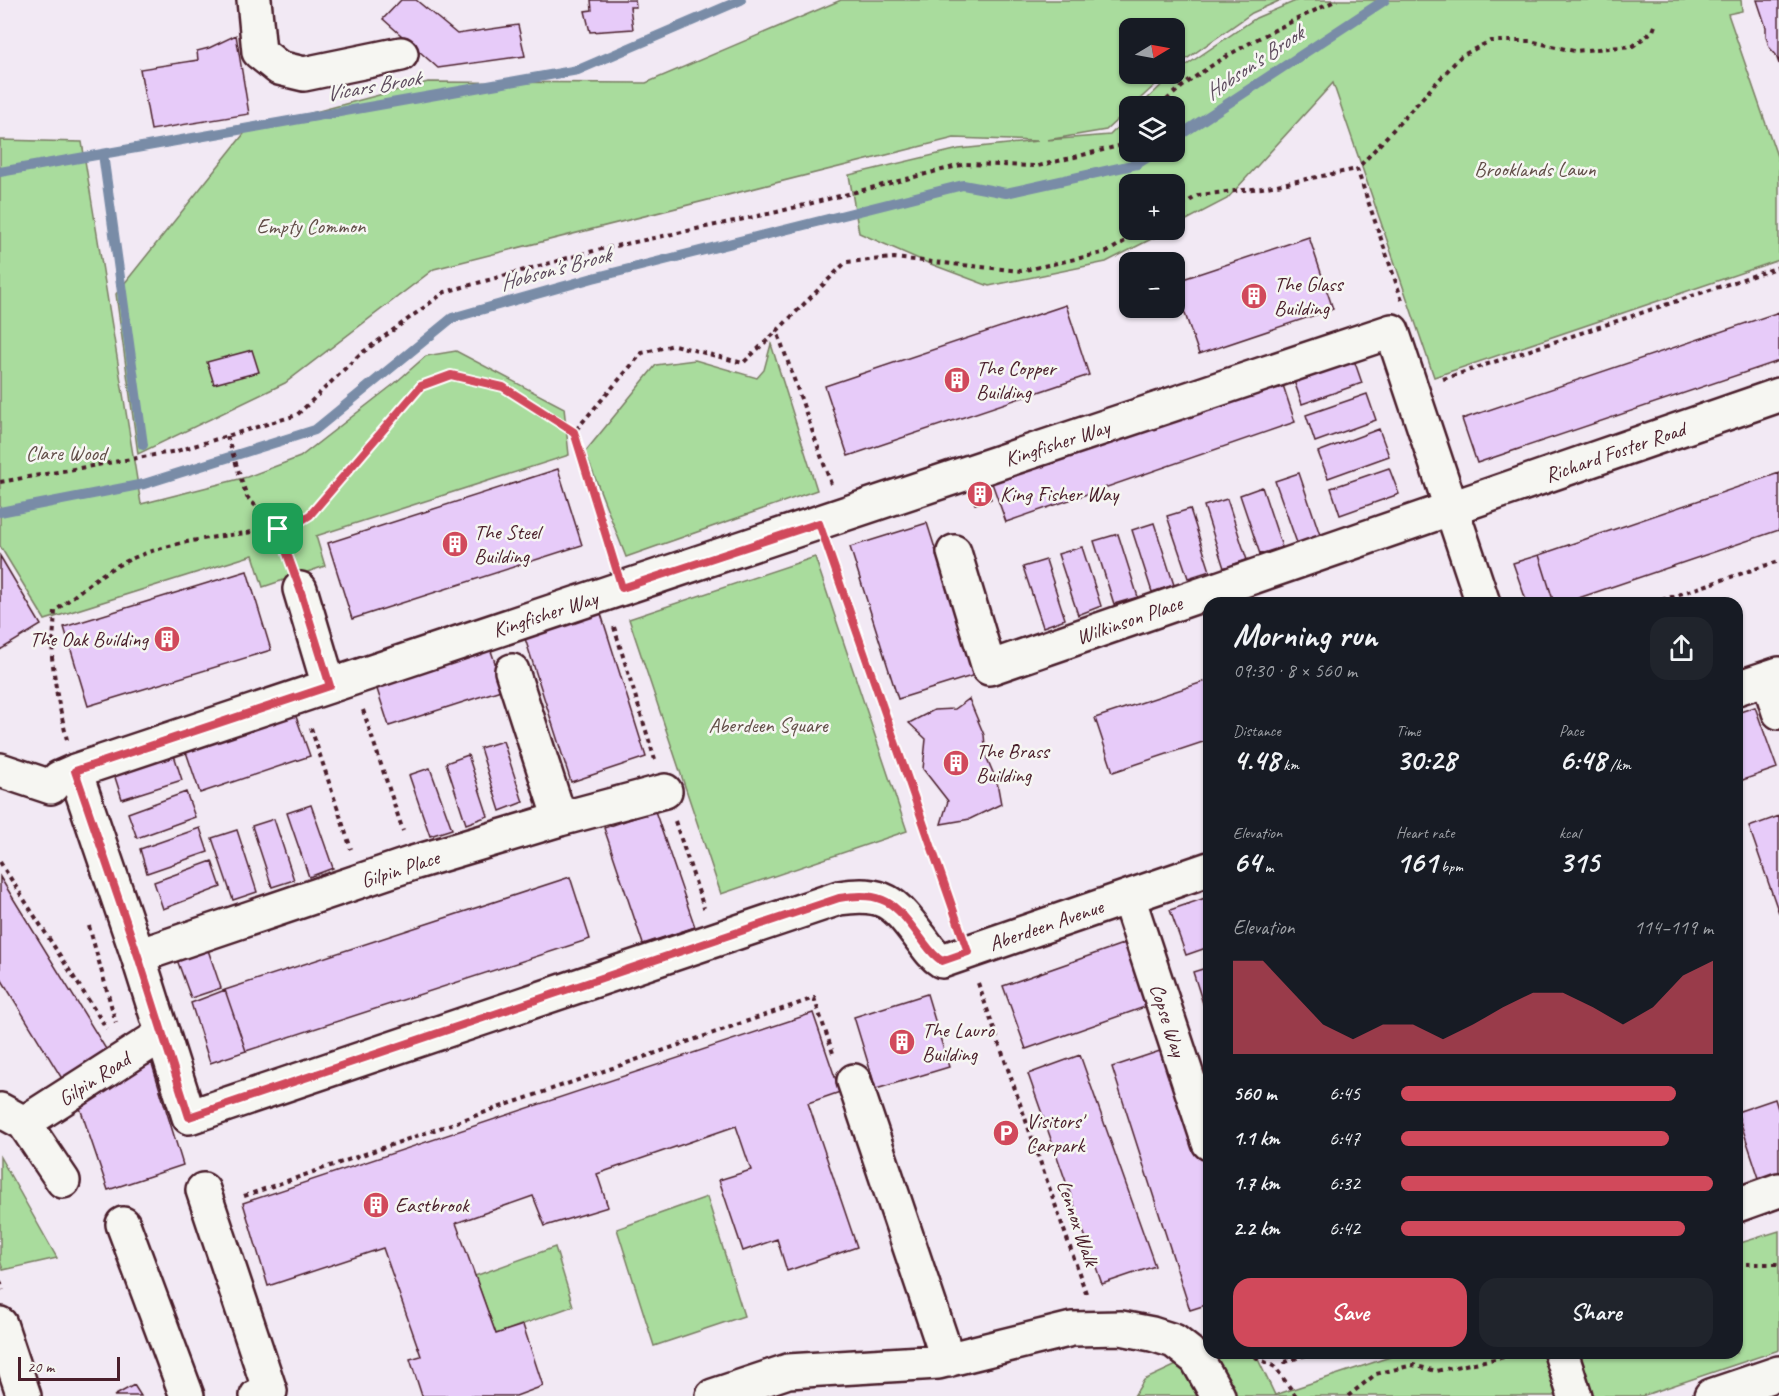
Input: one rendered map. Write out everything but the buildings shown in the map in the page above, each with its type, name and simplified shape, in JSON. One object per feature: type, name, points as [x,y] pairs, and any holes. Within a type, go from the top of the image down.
[{"type":"street","points":[[254,0],[260,52],[279,68],[304,74],[401,54]]},
{"type":"street","name":"Kingfisher Way","points":[[75,771],[1392,331],[1481,597]]},
{"type":"street","name":"Richard Foster Road","points":[[1451,508],[1779,395]]},
{"type":"street","name":"Wilkinson Place","points":[[954,552],[989,668],[1451,508]]},
{"type":"street","points":[[300,589],[327,687]]},
{"type":"street","points":[[512,671],[560,819]]},
{"type":"street","points":[[1743,686],[1773,676],[1779,712]]},
{"type":"street","points":[[0,770],[51,787],[59,778],[75,771],[163,1034]]},
{"type":"street","name":"Gilpin Place","points":[[138,956],[413,863],[560,819],[665,792]]},
{"type":"street","name":"Aberdeen Avenue","points":[[163,1034],[189,1117],[839,898],[859,895],[878,896],[906,918],[934,956],[942,961],[1203,871]]},
{"type":"street","name":"Copse Way","points":[[1128,897],[1203,1125]]},
{"type":"street","name":"Gilpin Road","points":[[63,1181],[12,1117],[126,1058],[163,1034]]},
{"type":"street","points":[[845,1072],[948,1360]]},
{"type":"street","points":[[203,1190],[270,1394]]},
{"type":"street","points":[[1743,1203],[1779,1190]]},
{"type":"street","points":[[123,1224],[187,1396]]},
{"type":"street","points":[[0,1324],[24,1396]]},
{"type":"street","points":[[713,1396],[788,1371],[948,1360],[1072,1329],[1121,1328],[1174,1341],[1197,1359],[1218,1396]]},
{"type":"street","points":[[1563,1359],[1575,1396]]},
{"type":"street","points":[[1711,1396],[1779,1373]]},
{"type":"path","points":[[1171,96],[1224,58],[1337,0]]},
{"type":"path","points":[[1185,203],[1199,195],[1262,188],[1357,169],[1461,56],[1490,41],[1530,41],[1574,51],[1633,46],[1653,31],[1656,23]]},
{"type":"path","points":[[0,482],[177,451],[297,415],[359,355],[445,292],[597,250],[777,212],[965,164],[1038,166],[1119,146]]},
{"type":"path","points":[[1357,169],[1403,304]]},
{"type":"path","points":[[574,432],[642,353],[674,345],[743,363],[846,262],[894,258],[1021,271],[1107,252],[1127,240]]},
{"type":"path","points":[[1442,379],[1779,267]]},
{"type":"path","name":"Lennox Walk","points":[[777,331],[831,519],[968,952],[1088,1299]]},
{"type":"path","points":[[75,771],[57,696],[52,658],[55,611],[104,573],[158,548],[184,541],[278,529],[286,530],[310,515],[421,386],[451,375],[503,387],[574,432],[622,588]]},
{"type":"path","points":[[227,436],[248,497],[278,529],[300,589]]},
{"type":"path","points":[[1671,597],[1779,561]]},
{"type":"path","points":[[327,687],[413,863]]},
{"type":"path","points":[[327,687],[362,881]]},
{"type":"path","points":[[0,862],[126,1058]]},
{"type":"path","points":[[88,922],[126,1058]]},
{"type":"path","points":[[244,1196],[814,998],[845,1072]]},
{"type":"path","points":[[1743,1264],[1779,1264]]},
{"type":"path","points":[[1259,1359],[1275,1367],[1296,1396]]},
{"type":"path","points":[[1275,1367],[1294,1359]]},
{"type":"path","points":[[1348,1396],[1376,1374],[1413,1365],[1436,1371],[1494,1359]]},
{"type":"green space","points":[[841,0],[1281,0],[1252,13],[1185,60],[1185,18],[1119,18],[1119,84],[1156,84],[1143,96],[1119,96],[1119,118],[1106,130],[1047,140],[1110,135],[1119,126],[1119,162],[1185,162],[1185,96],[1150,96],[1163,84],[1185,84],[1185,66],[1256,18],[1298,0],[1741,0],[1742,11],[1728,14],[1779,162],[1779,260],[1434,377],[1333,83],[1227,199],[1185,221],[1185,174],[1119,174],[1119,240],[1149,240],[1126,252],[1119,252],[1119,255],[1106,262],[989,286],[859,233],[849,175],[959,149],[1038,141],[954,138],[434,269],[285,383],[138,454],[116,294],[247,130],[428,82],[646,83]]},
{"type":"green space","name":"Clare Wood","points":[[0,140],[82,142],[141,504],[247,477],[300,457],[394,384],[426,356],[456,351],[564,408],[569,455],[316,536],[325,566],[263,587],[253,555],[45,620],[0,546]]},
{"type":"green space","points":[[771,344],[817,490],[626,557],[585,452],[656,365],[695,360],[757,378],[764,370]]},
{"type":"green space","name":"Aberdeen Square","points":[[815,557],[907,831],[721,894],[629,619]]},
{"type":"green space","points":[[0,1157],[57,1258],[3,1270],[0,1261]]},
{"type":"green space","points":[[707,1197],[744,1316],[654,1346],[617,1229]]},
{"type":"green space","points":[[1779,1231],[1779,1350],[1642,1396],[1134,1396],[1144,1380],[1203,1353],[1203,1359],[1258,1359],[1275,1395],[1384,1359],[1743,1359],[1743,1242]]},
{"type":"green space","points":[[555,1247],[573,1306],[496,1334],[475,1276]]},
{"type":"waterway","name":"Vicars Brook","points":[[0,172],[578,70],[741,0]]},
{"type":"waterway","name":"Hobson's Brook","points":[[1185,132],[1385,0]]},
{"type":"waterway","points":[[103,154],[143,445]]},
{"type":"waterway","name":"Hobson's Brook","points":[[0,512],[144,484],[315,430],[452,318],[593,278],[963,185],[1006,193],[1140,162]]},
{"type":"place","name":"The Glass Building","points":[[1254,296]]},
{"type":"place","name":"The Copper Building","points":[[957,380]]},
{"type":"place","name":"King Fisher Way","points":[[980,494]]},
{"type":"place","name":"The Steel Building","points":[[455,544]]},
{"type":"place","name":"The Oak Building","points":[[167,639]]},
{"type":"place","name":"The Brass Building","points":[[956,763]]},
{"type":"place","name":"The Lauro Building","points":[[902,1042]]},
{"type":"place","name":"Visitors' Carpark","points":[[1006,1133]]},
{"type":"place","name":"Eastbrook","points":[[376,1205]]},
{"type":"route","points":[[451,375],[503,387],[574,432],[622,588],[819,523],[968,952],[942,961],[934,956],[906,918],[878,896],[859,895],[839,898],[189,1117],[138,956],[75,771],[330,686],[300,589],[278,529],[286,530],[310,515],[421,386],[451,375]]},
{"type":"park label","name":"Brooklands Lawn","points":[[1535,169]]},
{"type":"park label","name":"Empty Common","points":[[311,226]]}]
